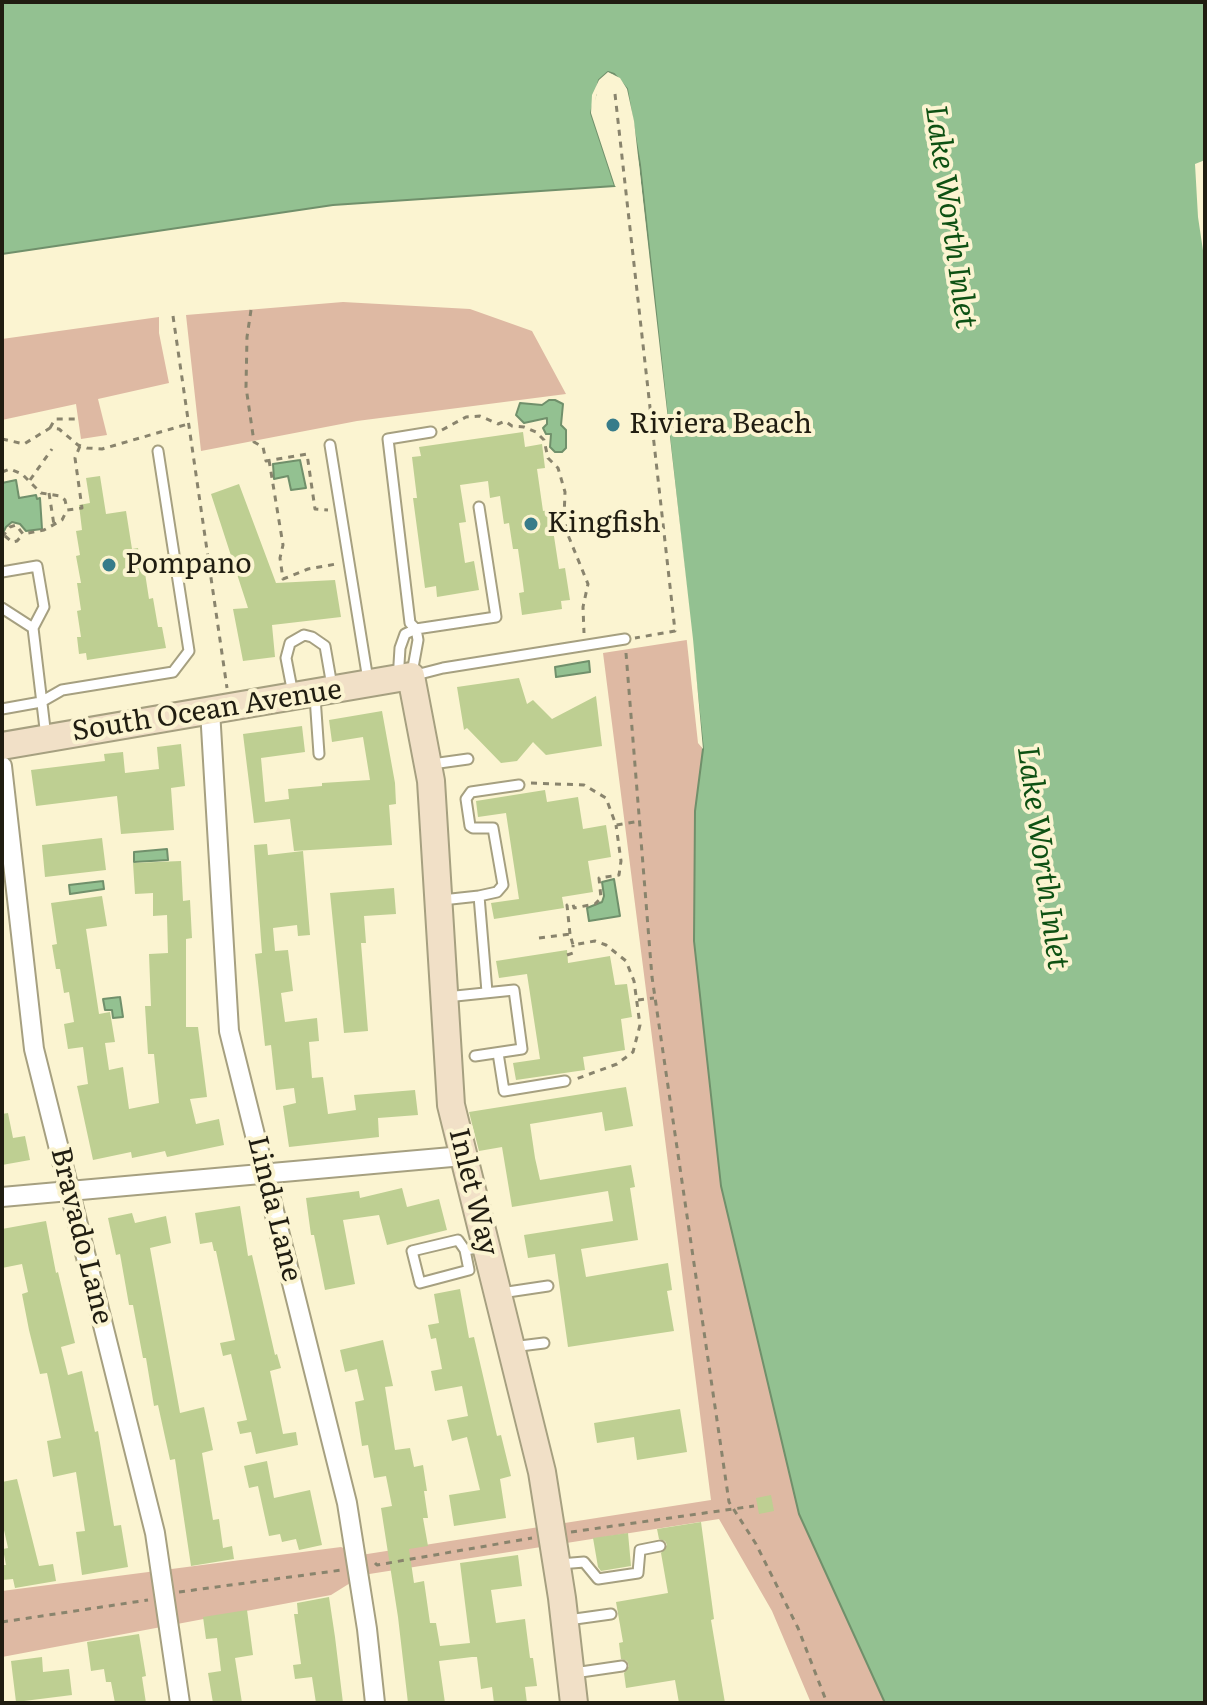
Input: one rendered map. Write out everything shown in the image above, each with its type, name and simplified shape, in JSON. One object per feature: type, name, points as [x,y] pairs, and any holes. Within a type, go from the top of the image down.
[{"type":"street","name":"South Ocean Avenue","points":[[2,746],[219,701],[314,694],[411,676]]},
{"type":"street","name":"Inlet Way","points":[[411,676],[429,765],[451,1105],[463,1156],[476,1248],[498,1294],[542,1472],[574,1703]]},
{"type":"street","name":"Linda Lane","points":[[219,701],[229,1031],[347,1503],[367,1627],[375,1703]]},
{"type":"street","name":"Bravado Lane","points":[[2,766],[34,1049],[155,1533],[180,1703]]},
{"type":"street","points":[[2,1197],[463,1156]]},
{"type":"lane","points":[[411,676],[418,640],[416,629],[410,623],[388,439],[431,432]]},
{"type":"lane","points":[[330,445],[369,683]]},
{"type":"lane","points":[[2,709],[41,702],[62,690],[173,672],[189,651],[158,451]]},
{"type":"lane","points":[[411,676],[399,667],[400,648],[405,634],[416,629],[496,617],[479,507]]},
{"type":"lane","points":[[2,572],[37,566],[44,607],[33,628],[46,737]]},
{"type":"lane","points":[[2,608],[33,628]]},
{"type":"lane","points":[[314,694],[286,658],[290,643],[304,635],[325,646],[314,694],[319,754]]},
{"type":"lane","points":[[411,676],[443,668],[625,639]]},
{"type":"lane","points":[[429,765],[468,759]]},
{"type":"lane","points":[[438,900],[497,892],[503,885],[493,828],[470,826],[468,794],[519,785]]},
{"type":"lane","points":[[479,896],[487,992]]},
{"type":"lane","points":[[444,998],[514,990],[524,1046],[518,1050],[475,1056]]},
{"type":"lane","points":[[498,1053],[504,1091],[565,1081]]},
{"type":"lane","points":[[458,1240],[476,1248],[469,1270],[420,1283],[412,1251],[458,1240]]},
{"type":"lane","points":[[498,1294],[548,1286]]},
{"type":"lane","points":[[511,1347],[544,1343]]},
{"type":"lane","points":[[557,1564],[584,1562],[598,1579],[638,1573],[640,1550],[660,1546]]},
{"type":"lane","points":[[565,1621],[611,1614]]},
{"type":"lane","points":[[571,1674],[622,1666]]},
{"type":"path","points":[[615,94],[675,631],[625,639],[655,998],[729,1502],[756,1544],[798,1628],[827,1703]]},
{"type":"path","points":[[251,310],[246,387],[254,442],[263,447],[266,461],[307,454],[315,509],[320,511]]},
{"type":"path","points":[[173,316],[219,701]]},
{"type":"path","points":[[431,432],[444,430],[466,417],[480,416],[498,424],[505,421],[512,426],[524,427],[544,440],[548,458],[558,468],[565,492],[564,519],[572,551],[588,584],[583,607],[584,633]]},
{"type":"path","points":[[2,439],[24,444],[50,428],[55,419],[78,419]]},
{"type":"path","points":[[50,428],[59,429],[80,446],[102,449],[188,424]]},
{"type":"path","points":[[67,510],[82,508],[75,458],[80,446]]},
{"type":"path","points":[[30,480],[52,449]]},
{"type":"path","points":[[269,460],[283,545],[280,558],[283,579],[308,569],[330,565]]},
{"type":"path","points":[[2,472],[14,470],[30,480],[41,493],[65,500],[67,510],[62,520],[54,525],[23,534],[17,541],[3,537],[10,527],[16,525],[23,534]]},
{"type":"path","points":[[49,493],[54,525]]},
{"type":"path","points":[[519,785],[536,782],[592,788],[606,798],[616,825],[621,861],[619,875],[599,878],[601,894],[597,903],[574,908],[573,904],[567,905],[573,945],[573,953],[567,955]]},
{"type":"path","points":[[616,825],[640,821]]},
{"type":"path","points":[[539,938],[570,934]]},
{"type":"path","points":[[565,1081],[591,1076],[617,1064],[633,1052],[640,1025],[638,1000],[626,961],[616,950],[595,941],[573,945]]},
{"type":"path","points":[[638,1000],[655,998]]},
{"type":"path","points":[[733,1509],[754,1506]]},
{"type":"shaded area","points":[[343,302],[470,309],[532,331],[566,394],[357,421],[201,451],[186,315]]},
{"type":"shaded area","points":[[159,317],[169,383],[98,399],[107,435],[81,439],[76,404],[2,420],[2,339]]},
{"type":"shaded area","points":[[693,639],[703,749],[695,811],[694,941],[721,1186],[799,1514],[885,1703],[811,1703],[772,1611],[719,1519],[363,1575],[331,1595],[2,1657],[2,1591],[341,1547],[361,1555],[711,1500],[603,653]]},
{"type":"water","name":"Lake Worth Inlet","points":[[2,2],[1205,2],[1205,1703],[885,1703],[799,1514],[721,1186],[694,941],[695,811],[703,749],[640,165],[627,89],[614,74],[608,72],[599,80],[591,113],[615,186],[333,205],[2,254]]},
{"type":"water","points":[[549,400],[563,404],[561,425],[566,430],[566,448],[562,452],[555,452],[550,447],[551,434],[546,434],[543,428],[547,418],[524,423],[516,415],[520,403],[542,405]]},
{"type":"water","points":[[300,460],[306,488],[291,490],[288,476],[274,479],[273,464]]},
{"type":"water","points":[[16,480],[19,498],[36,495],[37,499],[40,498],[42,529],[26,531],[20,524],[12,522],[2,535],[2,483]]},
{"type":"water","points":[[589,661],[590,672],[556,677],[555,667]]},
{"type":"water","points":[[167,849],[168,860],[134,862],[134,852]]},
{"type":"water","points":[[614,879],[620,916],[589,921],[587,908],[602,902],[604,896],[602,882]]},
{"type":"water","points":[[103,881],[104,889],[70,894],[69,885]]},
{"type":"water","points":[[120,997],[123,1017],[113,1018],[112,1010],[105,1010],[103,999]]},
{"type":"pier","points":[[608,72],[620,78],[627,89],[634,121],[703,749],[698,743],[630,121],[624,90],[613,77],[602,82],[596,96],[595,112],[618,188],[591,113],[592,95],[599,80]]},
{"type":"pier","points":[[1205,160],[1205,264],[1195,164]]},
{"type":"building","name":"Kingfish","points":[[523,432],[525,447],[542,444],[545,468],[537,469],[543,511],[550,510],[559,569],[565,568],[570,600],[561,601],[562,609],[522,615],[519,593],[524,592],[518,549],[513,549],[509,523],[504,524],[500,496],[490,498],[488,481],[460,485],[466,522],[459,523],[465,563],[474,561],[479,590],[437,597],[436,586],[425,588],[413,498],[417,498],[412,457],[421,456],[419,447]]},
{"type":"building","name":"Pompano","points":[[100,476],[106,514],[126,511],[132,549],[138,548],[149,599],[153,598],[158,627],[162,627],[166,648],[87,660],[86,653],[79,654],[77,637],[81,637],[77,611],[81,610],[77,583],[81,583],[76,531],[82,530],[79,505],[90,503],[86,478]]},
{"type":"building","points":[[239,484],[276,583],[335,580],[341,617],[272,625],[275,657],[243,661],[233,609],[248,608],[211,494]]},
{"type":"building","points":[[519,678],[527,704],[533,700],[552,719],[596,696],[602,746],[546,755],[533,742],[517,761],[501,763],[467,728],[464,730],[457,687]]},
{"type":"building","points":[[382,711],[395,783],[396,804],[389,805],[392,845],[294,851],[290,819],[254,823],[243,734],[302,726],[305,752],[261,758],[265,802],[289,799],[288,789],[370,780],[363,737],[332,742],[329,720]]},
{"type":"building","points":[[181,744],[185,786],[171,788],[174,830],[121,834],[117,796],[36,806],[31,770],[105,761],[104,754],[123,752],[125,773],[159,769],[157,747]]},
{"type":"building","points":[[545,790],[547,802],[578,797],[583,829],[606,825],[611,857],[588,861],[593,892],[562,897],[564,908],[494,919],[491,903],[519,899],[506,813],[478,817],[476,801]]},
{"type":"building","points":[[102,838],[106,870],[45,877],[42,845]]},
{"type":"building","points":[[267,844],[268,855],[303,851],[310,935],[298,936],[297,925],[273,928],[275,951],[288,950],[293,991],[281,993],[285,1022],[317,1018],[319,1041],[309,1042],[312,1078],[323,1077],[328,1114],[356,1110],[354,1095],[415,1090],[418,1115],[378,1118],[379,1137],[289,1147],[283,1106],[296,1103],[294,1088],[276,1090],[271,1045],[265,1046],[255,954],[262,953],[254,845]]},
{"type":"building","points":[[181,861],[183,901],[190,900],[192,938],[186,939],[186,1027],[198,1027],[207,1097],[190,1099],[196,1124],[219,1119],[224,1145],[167,1157],[165,1151],[132,1158],[131,1152],[93,1160],[77,1086],[88,1084],[83,1047],[68,1049],[64,1024],[74,1022],[69,992],[64,993],[60,969],[56,969],[52,945],[57,944],[51,903],[102,896],[107,926],[86,929],[99,1014],[110,1012],[115,1042],[105,1043],[109,1070],[123,1067],[129,1109],[159,1103],[154,1054],[148,1054],[145,1006],[151,1006],[149,954],[168,953],[167,915],[153,916],[153,893],[135,894],[133,863]]},
{"type":"building","points":[[394,888],[396,914],[364,916],[366,943],[361,943],[368,1031],[344,1033],[330,893]]},
{"type":"building","points":[[567,950],[568,963],[610,956],[615,985],[627,984],[632,1017],[621,1019],[625,1050],[583,1057],[585,1070],[516,1080],[513,1063],[540,1059],[527,974],[499,978],[496,961]]},
{"type":"building","points":[[626,1087],[633,1126],[605,1131],[602,1112],[530,1124],[535,1158],[540,1180],[631,1165],[635,1187],[630,1188],[638,1240],[581,1249],[586,1277],[668,1263],[672,1290],[667,1291],[674,1331],[568,1347],[555,1254],[528,1258],[524,1235],[613,1221],[608,1191],[512,1207],[502,1147],[479,1151],[469,1112]]},
{"type":"building","points":[[8,1113],[13,1138],[25,1136],[30,1160],[2,1165],[2,1114]]},
{"type":"building","points":[[402,1188],[407,1207],[439,1199],[447,1230],[387,1245],[379,1215],[343,1220],[355,1284],[325,1290],[314,1235],[311,1235],[306,1198],[359,1191],[360,1198]]},
{"type":"building","points":[[240,1206],[248,1256],[252,1255],[275,1355],[281,1368],[270,1371],[283,1434],[296,1432],[298,1445],[256,1454],[251,1432],[240,1434],[237,1422],[247,1420],[231,1354],[223,1356],[220,1343],[235,1340],[216,1251],[212,1242],[200,1244],[195,1213]]},
{"type":"building","points":[[132,1213],[135,1223],[166,1216],[171,1243],[150,1248],[180,1413],[204,1407],[213,1450],[202,1453],[213,1520],[219,1519],[223,1548],[232,1546],[234,1559],[191,1566],[175,1459],[170,1460],[158,1405],[154,1406],[146,1358],[143,1358],[133,1305],[129,1305],[120,1254],[116,1255],[108,1218]]},
{"type":"building","points":[[46,1221],[75,1343],[61,1347],[68,1375],[82,1371],[95,1432],[98,1431],[114,1526],[121,1525],[128,1567],[82,1575],[76,1532],[85,1531],[76,1472],[53,1477],[47,1441],[61,1438],[47,1373],[40,1374],[29,1330],[22,1294],[28,1292],[22,1264],[2,1268],[2,1229]]},
{"type":"building","points":[[460,1289],[469,1338],[474,1337],[497,1436],[501,1435],[511,1476],[500,1479],[506,1518],[454,1526],[449,1495],[480,1490],[467,1437],[452,1441],[447,1420],[468,1416],[462,1386],[435,1391],[431,1371],[442,1369],[436,1338],[431,1339],[428,1325],[439,1323],[434,1294]]},
{"type":"building","points":[[383,1340],[393,1386],[385,1387],[395,1450],[410,1448],[414,1467],[423,1465],[427,1491],[424,1491],[428,1518],[423,1518],[428,1546],[409,1549],[414,1583],[424,1581],[430,1623],[436,1623],[440,1646],[470,1643],[460,1563],[518,1555],[522,1586],[491,1590],[496,1623],[525,1619],[537,1686],[525,1687],[527,1703],[494,1703],[492,1687],[481,1689],[477,1657],[472,1657],[439,1661],[445,1703],[408,1703],[381,1508],[392,1506],[386,1476],[374,1478],[368,1445],[362,1446],[355,1402],[364,1400],[357,1369],[345,1372],[340,1350]]},
{"type":"building","points":[[680,1409],[687,1452],[637,1460],[634,1437],[597,1443],[594,1423]]},
{"type":"building","points":[[267,1461],[274,1498],[310,1490],[322,1545],[299,1550],[296,1539],[282,1542],[280,1534],[269,1536],[258,1486],[249,1488],[244,1466]]},
{"type":"building","points":[[17,1479],[39,1566],[53,1564],[56,1581],[15,1588],[13,1579],[2,1580],[2,1565],[6,1565],[3,1549],[8,1548],[2,1521],[2,1482]]},
{"type":"building","points":[[771,1495],[774,1511],[759,1514],[756,1498]]},
{"type":"building","points":[[701,1522],[714,1619],[711,1620],[725,1703],[679,1703],[675,1680],[626,1688],[624,1673],[629,1666],[627,1661],[621,1659],[619,1643],[623,1642],[616,1602],[668,1593],[661,1553],[667,1545],[659,1539],[657,1529]]},
{"type":"building","points":[[628,1533],[631,1566],[601,1571],[593,1538]]},
{"type":"building","points":[[329,1597],[343,1703],[316,1703],[312,1677],[295,1679],[293,1665],[301,1664],[294,1614],[298,1614],[297,1603]]},
{"type":"building","points":[[247,1610],[253,1655],[235,1658],[242,1703],[213,1703],[208,1673],[221,1671],[217,1638],[206,1639],[203,1617]]},
{"type":"building","points":[[139,1634],[146,1676],[142,1677],[146,1703],[115,1703],[111,1682],[106,1682],[104,1669],[91,1671],[87,1642]]},
{"type":"building","points":[[42,1657],[43,1672],[69,1669],[72,1695],[16,1702],[11,1661]]},
{"type":"place","name":"Riviera Beach","points":[[613,425]]},
{"type":"place","name":"Kingfish","points":[[531,524]]},
{"type":"place","name":"Pompano","points":[[109,565]]}]
